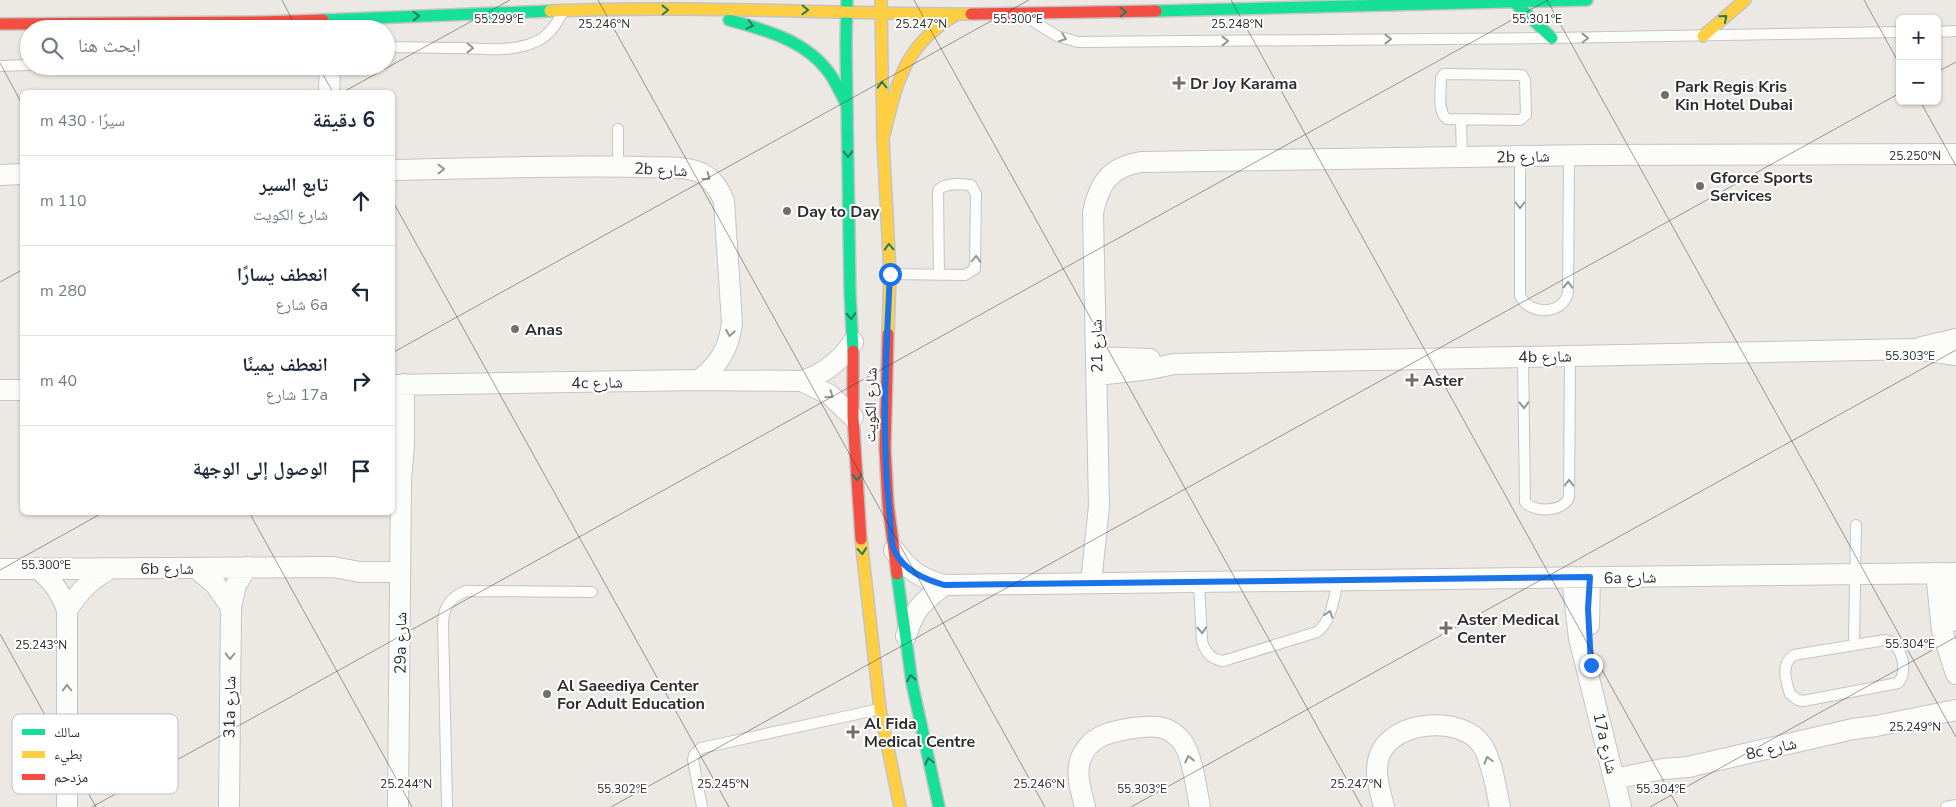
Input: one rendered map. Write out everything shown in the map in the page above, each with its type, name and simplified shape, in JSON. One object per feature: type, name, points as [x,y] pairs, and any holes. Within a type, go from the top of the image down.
[{"type":"main road","name":"شارع الكويت","points":[[847,0],[847,105],[853,417],[862,551],[880,710],[900,807]]},
{"type":"main road","name":"شارع الكويت","points":[[882,0],[883,140],[890,274],[885,448],[888,504],[905,640],[919,716],[940,807]]},
{"type":"main road","points":[[311,20],[564,10],[1021,14],[1587,0]]},
{"type":"main road","points":[[1703,36],[1745,0]]},
{"type":"main road","points":[[1514,2],[1552,38]]},
{"type":"main road","points":[[686,10],[756,26],[796,44],[829,73],[847,105]]},
{"type":"main road","points":[[883,140],[896,94],[914,50],[933,28],[958,14]]},
{"type":"main road","points":[[0,24],[20,24]]},
{"type":"main road","points":[[850,293],[854,287],[862,283]]},
{"type":"main road","points":[[877,286],[884,300],[888,331]]},
{"type":"main road","points":[[890,764],[911,807]]},
{"type":"main road","points":[[932,807],[936,792]]},
{"type":"street","points":[[329,90],[330,75]]},
{"type":"street","name":"2b شارع","points":[[1100,186],[1118,169],[1129,164],[1142,162],[1520,156],[1955,153]]},
{"type":"street","name":"2b شارع","points":[[395,170],[618,167],[688,169],[700,172],[715,184],[724,201],[732,323],[726,350],[719,362],[699,380]]},
{"type":"street","points":[[0,175],[20,174]]},
{"type":"street","name":"شارع 21","points":[[1098,583],[1099,506],[1093,213],[1100,186]]},
{"type":"street","name":"4b شارع","points":[[1915,349],[1956,339]]},
{"type":"street","name":"4c شارع","points":[[398,384],[699,380],[802,381],[814,377],[836,363],[853,342]]},
{"type":"street","name":"4b شارع","points":[[1097,366],[1142,359],[1174,364],[1915,349],[1956,355]]},
{"type":"street","name":"4c شارع","points":[[802,381],[830,395],[842,404],[853,417]]},
{"type":"street","name":"29a شارع","points":[[398,384],[404,444],[401,480],[398,807]]},
{"type":"street","points":[[0,390],[20,390]]},
{"type":"street","name":"29a شارع","points":[[395,450],[401,480]]},
{"type":"street","name":"6a شارع","points":[[894,550],[914,572],[923,578],[944,585],[1948,573]]},
{"type":"street","name":"6b شارع","points":[[0,569],[333,567],[366,561],[400,566]]},
{"type":"street","name":"31a شارع","points":[[229,807],[231,607],[236,585],[247,567]]},
{"type":"street","points":[[36,568],[54,585],[68,610]]},
{"type":"street","points":[[67,714],[68,610],[74,599],[87,584],[112,568]]},
{"type":"street","points":[[196,568],[215,584],[231,607]]},
{"type":"street","points":[[1948,573],[1942,630],[1954,666]]},
{"type":"street","name":"17a شارع","points":[[1581,577],[1579,638],[1617,793]]},
{"type":"street","points":[[905,640],[915,611],[944,585]]},
{"type":"street","name":"8c شارع","points":[[1852,729],[1886,716],[1956,698]]},
{"type":"street","name":"8c شارع","points":[[1617,793],[1663,769],[1688,767],[1852,729],[1956,710]]},
{"type":"street","points":[[1085,807],[1078,770],[1081,758],[1087,747],[1096,738],[1108,733],[1152,726],[1165,728],[1174,733],[1186,748],[1200,807]]},
{"type":"street","points":[[1384,807],[1377,778],[1377,765],[1380,754],[1387,743],[1396,735],[1415,727],[1449,726],[1472,735],[1481,744],[1487,755],[1500,807]]},
{"type":"street","points":[[66,794],[66,807]]},
{"type":"lane","points":[[395,47],[497,49],[524,46],[537,42],[548,34],[564,10]]},
{"type":"lane","points":[[1021,14],[1057,36],[1078,42],[1552,38],[1896,32]]},
{"type":"lane","points":[[1941,32],[1956,31]]},
{"type":"lane","points":[[0,66],[20,65]]},
{"type":"lane","points":[[1444,74],[1519,74],[1524,77],[1526,112],[1523,119],[1461,120],[1447,119],[1442,114],[1441,78],[1444,74]]},
{"type":"lane","points":[[1461,120],[1462,157]]},
{"type":"lane","points":[[618,129],[618,167]]},
{"type":"lane","points":[[1520,156],[1520,296],[1523,303],[1536,309],[1552,309],[1563,304],[1567,299],[1569,156]]},
{"type":"lane","points":[[890,274],[939,275],[965,275],[976,269],[976,194],[971,185],[943,186],[938,192],[939,275]]},
{"type":"lane","points":[[1523,356],[1525,502],[1534,508],[1556,508],[1565,505],[1569,497],[1570,355]]},
{"type":"lane","points":[[1854,646],[1856,525]]},
{"type":"lane","points":[[1199,582],[1204,649],[1209,655],[1223,661],[1321,629],[1327,621],[1338,580]]},
{"type":"lane","points":[[447,807],[443,622],[448,602],[456,595],[466,591],[592,592]]},
{"type":"lane","points":[[1885,640],[1895,643],[1900,652],[1903,674],[1900,680],[1894,684],[1803,701],[1793,698],[1790,694],[1784,668],[1789,658],[1799,654],[1854,646],[1885,640]]},
{"type":"lane","points":[[702,807],[693,760],[694,755],[701,748],[880,710]]},
{"type":"lane","points":[[1946,807],[1956,805]]},
{"type":"traffic: fast","points":[[847,0],[850,293],[853,351]]},
{"type":"traffic: fast","points":[[1156,11],[1587,0]]},
{"type":"traffic: fast","points":[[1514,2],[1552,38]]},
{"type":"traffic: fast","points":[[323,20],[550,11]]},
{"type":"traffic: fast","points":[[729,20],[785,38],[810,53],[830,74],[847,105]]},
{"type":"traffic: fast","points":[[897,574],[912,683],[939,807]]},
{"type":"traffic: slow","points":[[881,0],[883,139],[890,274],[888,334]]},
{"type":"traffic: slow","points":[[1703,36],[1745,0]]},
{"type":"traffic: slow","points":[[550,11],[708,9],[971,14]]},
{"type":"traffic: slow","points":[[883,139],[898,83],[905,67],[925,39],[939,26],[957,14]]},
{"type":"traffic: slow","points":[[861,539],[880,709],[900,807]]},
{"type":"traffic: jam","points":[[971,14],[1156,11]]},
{"type":"traffic: jam","points":[[0,24],[20,24]]},
{"type":"traffic: jam","points":[[888,334],[885,448],[888,504],[897,574]]},
{"type":"traffic: jam","points":[[853,351],[853,417],[861,539]]},
{"type":"place","name":"Dr Joy Karama","points":[[1179,83]]},
{"type":"place","name":"Park Regis Kris Kin Hotel Dubai","points":[[1665,95]]},
{"type":"place","name":"Gforce Sports Services","points":[[1700,186]]},
{"type":"place","name":"Day to Day","points":[[787,211]]},
{"type":"place","name":"Anas","points":[[515,329]]},
{"type":"place","name":"Aster","points":[[1412,380]]},
{"type":"place","name":"Aster Medical Center","points":[[1446,628]]},
{"type":"place","name":"Al Saeediya Center For Adult Education","points":[[547,694]]},
{"type":"place","name":"Al Fida Medical Centre","points":[[853,732]]},
{"type":"route","points":[[890,274],[885,448],[888,504],[894,550],[905,565],[923,578],[944,585],[1590,577],[1588,623],[1591,665]]}]
